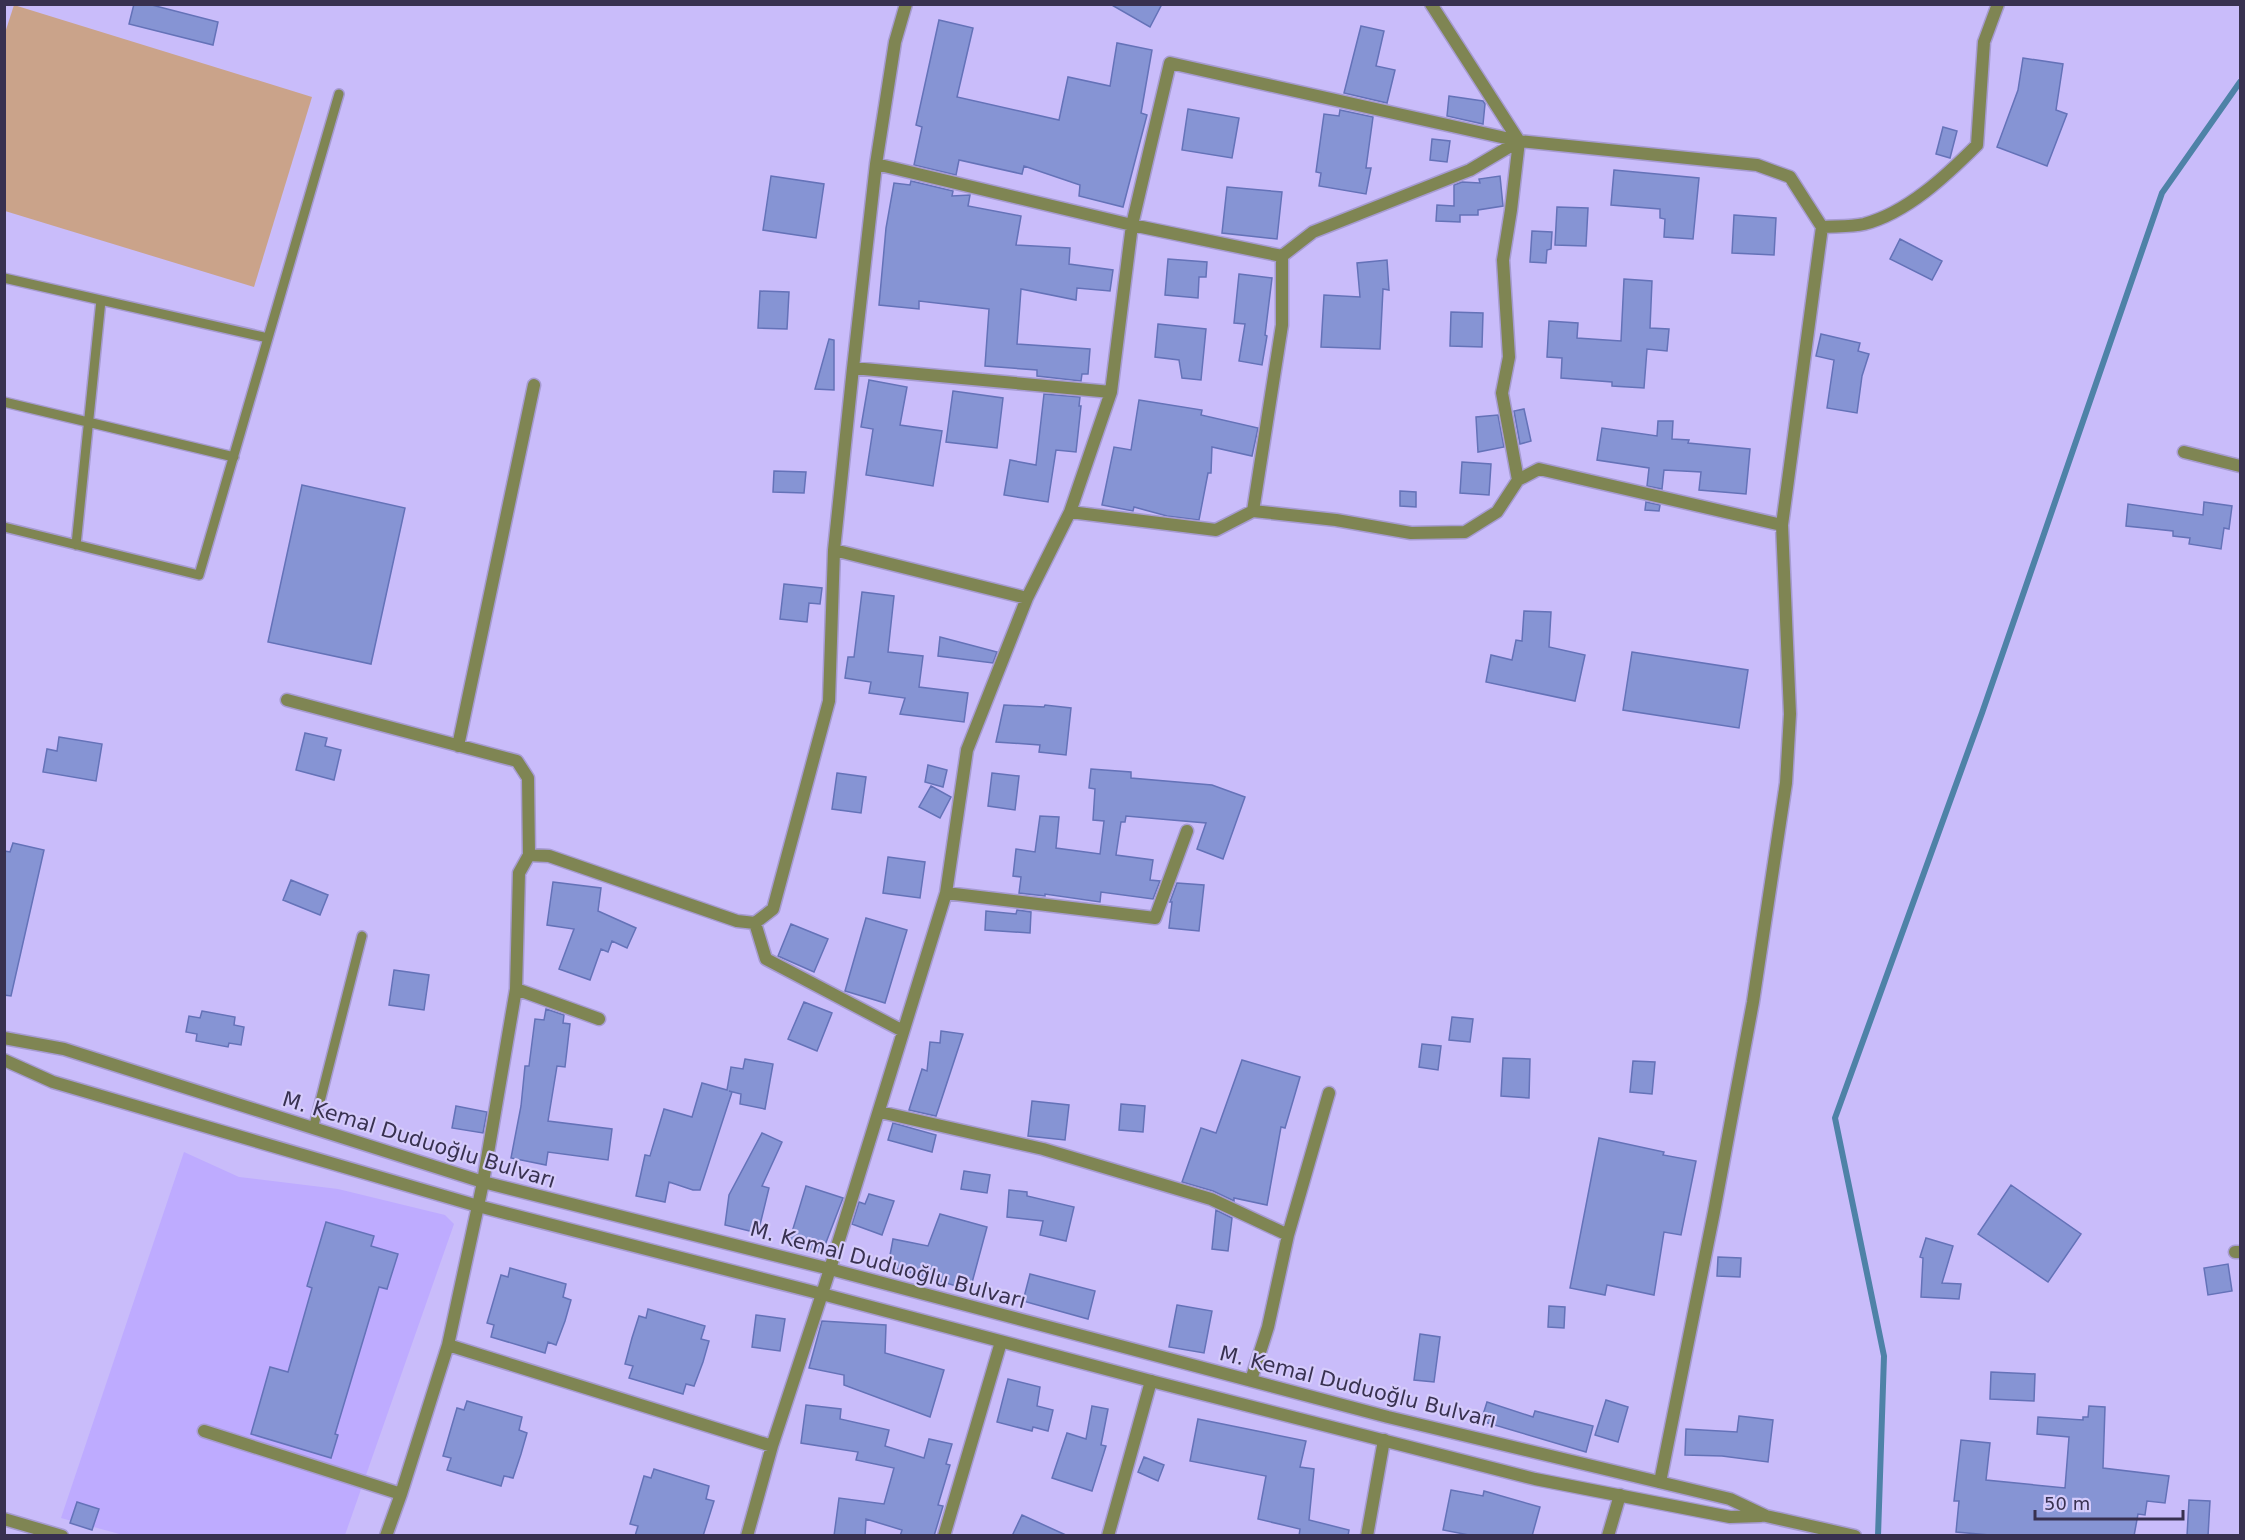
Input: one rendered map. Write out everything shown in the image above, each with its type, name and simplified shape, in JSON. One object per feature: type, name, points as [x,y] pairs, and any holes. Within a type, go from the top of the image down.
[{"type":"street","points":[[529,855],[549,856],[737,921],[755,923],[773,909],[829,701],[834,550],[853,368],[876,164],[895,42],[906,4]]},
{"type":"street","points":[[1431,4],[1520,141],[1503,260],[1509,357],[1502,393],[1518,480]]},
{"type":"street","points":[[1822,227],[1864,224],[1898,209],[1941,181],[1977,145],[1984,42],[1998,4]]},
{"type":"street","points":[[747,1536],[772,1446],[880,1112],[946,893],[967,750],[1027,598],[1070,512],[1111,392],[1132,225],[1170,63],[1520,141],[1757,165],[1790,177],[1822,227],[1782,525],[1790,714],[1786,783],[1751,1013],[1657,1502]]},
{"type":"street","points":[[876,164],[1132,225],[1282,256],[1313,232],[1470,170],[1520,141]]},
{"type":"street","points":[[1253,511],[1282,325],[1282,256]]},
{"type":"street","points":[[853,368],[1111,392]]},
{"type":"street","points":[[458,746],[534,385]]},
{"type":"street","points":[[2184,452],[2241,466]]},
{"type":"street","points":[[1070,512],[1216,530],[1253,511],[1336,520],[1411,533],[1464,532],[1497,512],[1518,480],[1539,469],[1782,525]]},
{"type":"street","points":[[834,550],[1027,598]]},
{"type":"street","points":[[286,700],[517,761],[528,778],[529,855],[519,873],[516,989],[483,1182],[448,1345],[386,1536]]},
{"type":"street","points":[[946,893],[1155,918],[1187,831]]},
{"type":"street","points":[[755,923],[766,959],[903,1031]]},
{"type":"street","points":[[516,989],[599,1019]]},
{"type":"street","name":"M. Kemal Duduoğlu Bulvarı","points":[[4,1038],[64,1049],[483,1182],[830,1269],[1388,1417],[1730,1499],[1766,1516]]},
{"type":"street","name":"M. Kemal Duduoğlu Bulvarı","points":[[4,1060],[53,1082],[478,1206],[1150,1381],[1535,1479],[1730,1516],[1766,1516],[1849,1534]]},
{"type":"street","points":[[1251,1380],[1268,1327],[1288,1235],[1329,1093]]},
{"type":"street","points":[[880,1112],[1043,1149],[1211,1199],[1288,1235]]},
{"type":"street","points":[[944,1536],[1001,1342]]},
{"type":"street","points":[[448,1345],[772,1446]]},
{"type":"street","points":[[1108,1536],[1150,1381]]},
{"type":"street","points":[[204,1431],[401,1494]]},
{"type":"street","points":[[1367,1536],[1384,1440]]},
{"type":"street","points":[[1608,1536],[1627,1473]]},
{"type":"street","points":[[4,1519],[62,1536]]},
{"type":"lane","points":[[4,527],[199,575],[339,94]]},
{"type":"lane","points":[[4,278],[268,338]]},
{"type":"lane","points":[[76,545],[101,300]]},
{"type":"lane","points":[[4,402],[234,457]]},
{"type":"lane","points":[[313,1129],[362,936]]},
{"type":"shaded area","points":[[14,5],[312,97],[254,287],[5,211],[4,36]]},
{"type":"shaded area","points":[[184,1152],[239,1177],[338,1189],[445,1215],[454,1224],[345,1535],[123,1535],[61,1518]]},
{"type":"building","points":[[134,4],[148,4],[218,22],[213,45],[129,24]]},
{"type":"building","points":[[1110,4],[1162,4],[1150,27]]},
{"type":"building","points":[[939,20],[973,28],[957,97],[1059,120],[1068,77],[1110,86],[1117,43],[1152,50],[1141,113],[1147,115],[1123,207],[1079,196],[1080,185],[1024,166],[1022,174],[959,160],[956,175],[914,165],[922,127],[916,125]]},
{"type":"building","points":[[1361,26],[1384,31],[1376,66],[1395,70],[1387,103],[1344,93]]},
{"type":"building","points":[[2023,58],[2063,64],[2056,110],[2067,114],[2047,166],[1997,147],[2018,90]]},
{"type":"building","points":[[1449,96],[1483,101],[1485,104],[1483,124],[1447,116]]},
{"type":"building","points":[[1188,109],[1239,118],[1232,158],[1182,150]]},
{"type":"building","points":[[1340,110],[1373,117],[1366,168],[1371,168],[1366,194],[1319,186],[1321,173],[1316,172],[1324,114],[1339,116]]},
{"type":"building","points":[[1943,127],[1957,131],[1950,158],[1936,154]]},
{"type":"building","points":[[1432,139],[1450,141],[1447,162],[1430,160]]},
{"type":"building","points":[[1614,170],[1699,178],[1693,239],[1664,237],[1665,219],[1660,218],[1660,209],[1611,205]]},
{"type":"building","points":[[771,176],[824,184],[816,238],[763,230]]},
{"type":"building","points":[[1500,176],[1503,206],[1478,210],[1478,215],[1460,215],[1460,222],[1436,221],[1437,205],[1454,206],[1454,185],[1462,182],[1480,183],[1479,179]]},
{"type":"building","points":[[911,181],[953,191],[952,196],[970,195],[968,206],[1021,216],[1016,245],[1070,248],[1069,264],[1113,270],[1110,291],[1077,288],[1076,300],[1021,289],[1017,344],[1090,349],[1088,374],[1082,374],[1081,381],[1037,376],[1037,370],[985,366],[989,309],[919,301],[919,309],[879,305],[886,228],[894,183],[910,185]]},
{"type":"building","points":[[1227,187],[1282,192],[1277,239],[1222,233]]},
{"type":"building","points":[[1557,207],[1588,208],[1586,246],[1555,245]]},
{"type":"building","points":[[1734,215],[1776,218],[1774,255],[1732,253]]},
{"type":"building","points":[[1532,231],[1552,232],[1551,249],[1547,250],[1546,263],[1530,262]]},
{"type":"building","points":[[1900,239],[1942,261],[1932,280],[1890,259]]},
{"type":"building","points":[[1168,259],[1207,262],[1206,277],[1199,277],[1198,298],[1165,295]]},
{"type":"building","points":[[1387,260],[1389,290],[1383,289],[1380,349],[1321,347],[1324,295],[1360,297],[1357,263]]},
{"type":"building","points":[[1239,274],[1272,278],[1262,365],[1239,361],[1245,324],[1234,323]]},
{"type":"building","points":[[1624,279],[1652,281],[1650,328],[1669,329],[1667,351],[1647,349],[1644,388],[1612,386],[1612,382],[1561,378],[1562,358],[1547,357],[1549,321],[1578,323],[1577,338],[1621,341]]},
{"type":"building","points":[[760,291],[789,292],[787,329],[758,328]]},
{"type":"building","points":[[1451,312],[1483,313],[1482,347],[1450,346]]},
{"type":"building","points":[[1158,324],[1206,329],[1201,380],[1182,378],[1179,360],[1155,357]]},
{"type":"building","points":[[1821,334],[1860,343],[1858,351],[1869,354],[1862,376],[1857,413],[1827,408],[1834,360],[1816,356]]},
{"type":"building","points":[[829,339],[834,340],[834,390],[815,389]]},
{"type":"building","points":[[869,380],[907,387],[900,425],[942,431],[933,486],[866,475],[873,429],[861,427]]},
{"type":"building","points":[[953,391],[1003,398],[997,448],[946,442]]},
{"type":"building","points":[[1044,394],[1080,397],[1076,452],[1056,450],[1048,502],[1004,495],[1010,460],[1036,465]]},
{"type":"building","points":[[1139,400],[1202,410],[1201,415],[1258,428],[1252,456],[1212,447],[1211,473],[1208,473],[1199,520],[1167,516],[1134,507],[1133,511],[1102,505],[1114,447],[1131,450]]},
{"type":"building","points":[[1524,409],[1531,441],[1520,444],[1514,411]]},
{"type":"building","points":[[1498,415],[1504,447],[1478,452],[1476,417]]},
{"type":"building","points":[[1658,421],[1673,421],[1672,439],[1689,440],[1688,443],[1750,449],[1746,494],[1699,490],[1701,472],[1664,470],[1662,489],[1647,486],[1649,468],[1597,460],[1602,428],[1657,436]]},
{"type":"building","points":[[1462,462],[1491,464],[1489,495],[1460,493]]},
{"type":"building","points":[[774,471],[806,472],[804,493],[773,492]]},
{"type":"building","points":[[302,485],[405,508],[371,664],[268,642]]},
{"type":"building","points":[[1400,491],[1416,492],[1416,507],[1400,506]]},
{"type":"building","points":[[1646,502],[1660,505],[1659,511],[1645,510]]},
{"type":"building","points":[[2204,502],[2232,506],[2229,529],[2224,528],[2221,549],[2189,544],[2190,538],[2173,536],[2173,531],[2126,526],[2128,504],[2203,515]]},
{"type":"building","points":[[784,584],[822,588],[820,604],[809,603],[807,622],[780,619]]},
{"type":"building","points":[[862,592],[894,596],[888,652],[923,656],[919,687],[968,693],[964,722],[900,714],[905,698],[869,693],[871,682],[845,678],[848,657],[854,657]]},
{"type":"building","points":[[1524,611],[1551,612],[1549,647],[1585,655],[1575,701],[1486,682],[1491,655],[1512,660],[1516,640],[1522,641]]},
{"type":"building","points":[[940,637],[997,652],[993,663],[938,656]]},
{"type":"building","points":[[1632,652],[1748,670],[1739,728],[1623,710]]},
{"type":"building","points":[[1004,705],[1044,707],[1045,705],[1071,708],[1066,755],[1039,752],[1040,745],[996,742]]},
{"type":"building","points":[[305,733],[327,738],[325,746],[341,750],[334,780],[296,770]]},
{"type":"building","points":[[59,737],[102,744],[96,781],[43,772],[47,749],[57,751]]},
{"type":"building","points":[[928,765],[947,770],[943,787],[925,782]]},
{"type":"building","points":[[1091,769],[1131,772],[1131,778],[1212,785],[1245,797],[1223,859],[1197,849],[1206,823],[1126,816],[1125,822],[1121,822],[1116,855],[1153,860],[1150,880],[1160,881],[1153,899],[1101,892],[1100,902],[1045,894],[1045,896],[1019,893],[1021,877],[1013,876],[1016,849],[1035,852],[1040,816],[1059,817],[1056,848],[1100,854],[1104,821],[1093,820],[1095,789],[1089,788]]},
{"type":"building","points":[[837,773],[866,777],[861,813],[832,809]]},
{"type":"building","points":[[992,773],[1019,776],[1015,810],[988,806]]},
{"type":"building","points":[[931,786],[951,797],[940,818],[919,807]]},
{"type":"building","points":[[13,843],[44,850],[11,996],[4,995],[4,851],[10,852]]},
{"type":"building","points":[[888,857],[925,862],[920,898],[883,893]]},
{"type":"building","points":[[291,880],[328,895],[320,915],[283,900]]},
{"type":"building","points":[[553,882],[601,888],[598,911],[636,928],[627,948],[612,941],[608,952],[601,949],[590,980],[559,969],[574,929],[547,925]]},
{"type":"building","points":[[1177,883],[1204,885],[1199,931],[1169,928],[1172,902],[1170,902]]},
{"type":"building","points":[[1017,910],[1031,912],[1030,933],[985,930],[986,911],[1016,914]]},
{"type":"building","points":[[866,918],[907,930],[885,1003],[845,991]]},
{"type":"building","points":[[791,924],[828,939],[814,972],[778,956]]},
{"type":"building","points":[[394,970],[429,975],[424,1010],[389,1005]]},
{"type":"building","points":[[804,1002],[832,1013],[817,1051],[788,1039]]},
{"type":"building","points":[[546,1009],[564,1015],[563,1023],[570,1024],[565,1067],[557,1066],[548,1121],[612,1129],[608,1160],[548,1152],[546,1165],[511,1158],[521,1106],[525,1066],[529,1066],[535,1019],[544,1020]]},
{"type":"building","points":[[202,1011],[235,1017],[234,1025],[244,1027],[241,1045],[229,1043],[228,1047],[196,1041],[197,1034],[186,1032],[189,1016],[200,1018]]},
{"type":"building","points":[[1452,1017],[1473,1019],[1470,1042],[1449,1040]]},
{"type":"building","points":[[941,1031],[963,1034],[936,1116],[909,1110],[922,1069],[927,1071],[930,1042],[940,1043]]},
{"type":"building","points":[[1422,1044],[1441,1046],[1438,1070],[1419,1067]]},
{"type":"building","points":[[1503,1058],[1530,1059],[1529,1098],[1501,1096]]},
{"type":"building","points":[[745,1059],[773,1064],[765,1109],[740,1104],[741,1094],[729,1091],[732,1092],[700,1190],[669,1182],[665,1202],[636,1196],[645,1155],[650,1156],[664,1109],[692,1117],[702,1083],[727,1090],[731,1067],[743,1069]]},
{"type":"building","points":[[1242,1060],[1300,1077],[1285,1128],[1281,1127],[1267,1205],[1234,1198],[1234,1201],[1213,1191],[1182,1182],[1201,1128],[1216,1133]]},
{"type":"building","points":[[1633,1061],[1655,1062],[1652,1094],[1630,1092]]},
{"type":"building","points":[[1032,1101],[1069,1105],[1065,1140],[1028,1136]]},
{"type":"building","points":[[1121,1104],[1145,1106],[1143,1132],[1119,1130]]},
{"type":"building","points":[[456,1106],[487,1112],[483,1133],[452,1128]]},
{"type":"building","points":[[893,1123],[936,1135],[932,1152],[888,1140]]},
{"type":"building","points":[[762,1133],[782,1142],[762,1186],[769,1188],[758,1233],[725,1225],[729,1195]]},
{"type":"building","points":[[1599,1138],[1696,1161],[1681,1235],[1664,1232],[1654,1295],[1607,1285],[1605,1295],[1570,1288]]},
{"type":"building","points":[[964,1171],[990,1175],[987,1193],[961,1189]]},
{"type":"building","points":[[2011,1185],[2081,1234],[2048,1282],[1978,1234]]},
{"type":"building","points":[[806,1186],[843,1198],[822,1253],[789,1242]]},
{"type":"building","points":[[1009,1190],[1027,1192],[1027,1196],[1074,1207],[1066,1241],[1040,1235],[1043,1221],[1007,1217]]},
{"type":"building","points":[[869,1194],[894,1201],[882,1235],[852,1224],[859,1202],[865,1204]]},
{"type":"building","points":[[1216,1210],[1232,1218],[1228,1251],[1212,1249]]},
{"type":"building","points":[[940,1214],[987,1227],[970,1290],[888,1266],[893,1239],[928,1246]]},
{"type":"building","points":[[326,1222],[374,1236],[371,1246],[398,1254],[387,1289],[379,1287],[335,1434],[338,1435],[331,1458],[251,1434],[270,1367],[288,1372],[312,1288],[307,1286]]},
{"type":"building","points":[[1926,1238],[1953,1246],[1942,1283],[1961,1284],[1959,1299],[1921,1297],[1923,1258],[1920,1257]]},
{"type":"building","points":[[1718,1257],[1741,1258],[1740,1277],[1717,1276]]},
{"type":"building","points":[[2228,1264],[2232,1291],[2208,1295],[2204,1268]]},
{"type":"building","points":[[510,1268],[566,1284],[563,1297],[571,1300],[565,1321],[556,1345],[548,1342],[545,1353],[491,1337],[494,1325],[487,1323],[501,1275],[508,1277]]},
{"type":"building","points":[[1030,1274],[1095,1291],[1088,1319],[1023,1301]]},
{"type":"building","points":[[1177,1305],[1212,1311],[1204,1353],[1169,1347]]},
{"type":"building","points":[[1549,1306],[1565,1307],[1564,1328],[1548,1327]]},
{"type":"building","points":[[648,1309],[705,1326],[701,1339],[709,1341],[703,1362],[694,1386],[686,1384],[683,1394],[629,1378],[633,1366],[625,1364],[632,1338],[639,1316],[646,1318]]},
{"type":"building","points":[[756,1315],[785,1319],[780,1351],[752,1347]]},
{"type":"building","points":[[822,1321],[886,1325],[885,1353],[944,1370],[930,1417],[844,1385],[844,1375],[809,1368]]},
{"type":"building","points":[[1420,1334],[1440,1337],[1434,1382],[1414,1380]]},
{"type":"building","points":[[1991,1372],[2035,1374],[2034,1401],[1990,1399]]},
{"type":"building","points":[[1008,1379],[1040,1387],[1037,1406],[1053,1410],[1048,1431],[1033,1427],[1032,1431],[997,1422]]},
{"type":"building","points":[[1606,1400],[1628,1407],[1618,1442],[1595,1435]]},
{"type":"building","points":[[467,1401],[522,1417],[519,1430],[527,1433],[521,1454],[513,1478],[504,1476],[501,1486],[447,1470],[451,1458],[443,1456],[457,1408],[464,1410]]},
{"type":"building","points":[[1487,1402],[1533,1417],[1535,1411],[1593,1426],[1586,1452],[1481,1421]]},
{"type":"building","points":[[806,1405],[841,1409],[840,1419],[889,1430],[885,1446],[924,1458],[929,1439],[952,1444],[946,1464],[950,1465],[938,1505],[943,1506],[934,1536],[900,1536],[902,1530],[866,1519],[865,1536],[834,1536],[839,1498],[884,1504],[894,1468],[856,1460],[858,1452],[801,1443]]},
{"type":"building","points":[[1092,1406],[1108,1409],[1101,1445],[1106,1446],[1092,1491],[1052,1478],[1067,1433],[1086,1439]]},
{"type":"building","points":[[2089,1406],[2105,1407],[2103,1468],[2169,1476],[2165,1503],[2147,1501],[2145,1515],[2138,1514],[2134,1536],[2001,1536],[1956,1532],[1959,1501],[1954,1501],[1961,1440],[1990,1443],[1986,1480],[2065,1488],[2069,1437],[2037,1434],[2038,1417],[2083,1420],[2083,1417],[2088,1417]]},
{"type":"building","points":[[1739,1416],[1773,1420],[1768,1462],[1722,1456],[1685,1455],[1686,1429],[1737,1432]]},
{"type":"building","points":[[1198,1419],[1306,1441],[1300,1467],[1314,1469],[1309,1520],[1349,1530],[1348,1536],[1299,1536],[1300,1529],[1258,1519],[1266,1476],[1190,1461]]},
{"type":"building","points":[[1144,1457],[1164,1465],[1158,1481],[1138,1472]]},
{"type":"building","points":[[654,1469],[709,1486],[706,1499],[714,1501],[703,1536],[635,1536],[638,1526],[630,1524],[644,1476],[651,1478]]},
{"type":"building","points":[[1451,1490],[1483,1496],[1484,1491],[1540,1507],[1532,1536],[1474,1536],[1443,1530]]},
{"type":"building","points":[[2189,1500],[2210,1501],[2208,1536],[2187,1536]]},
{"type":"building","points":[[77,1502],[99,1509],[92,1530],[70,1523]]},
{"type":"building","points":[[1022,1515],[1068,1536],[1012,1536]]},
{"type":"waterway","points":[[1878,1536],[1884,1356],[1835,1118],[1982,713],[2162,193],[2240,82]]}]
